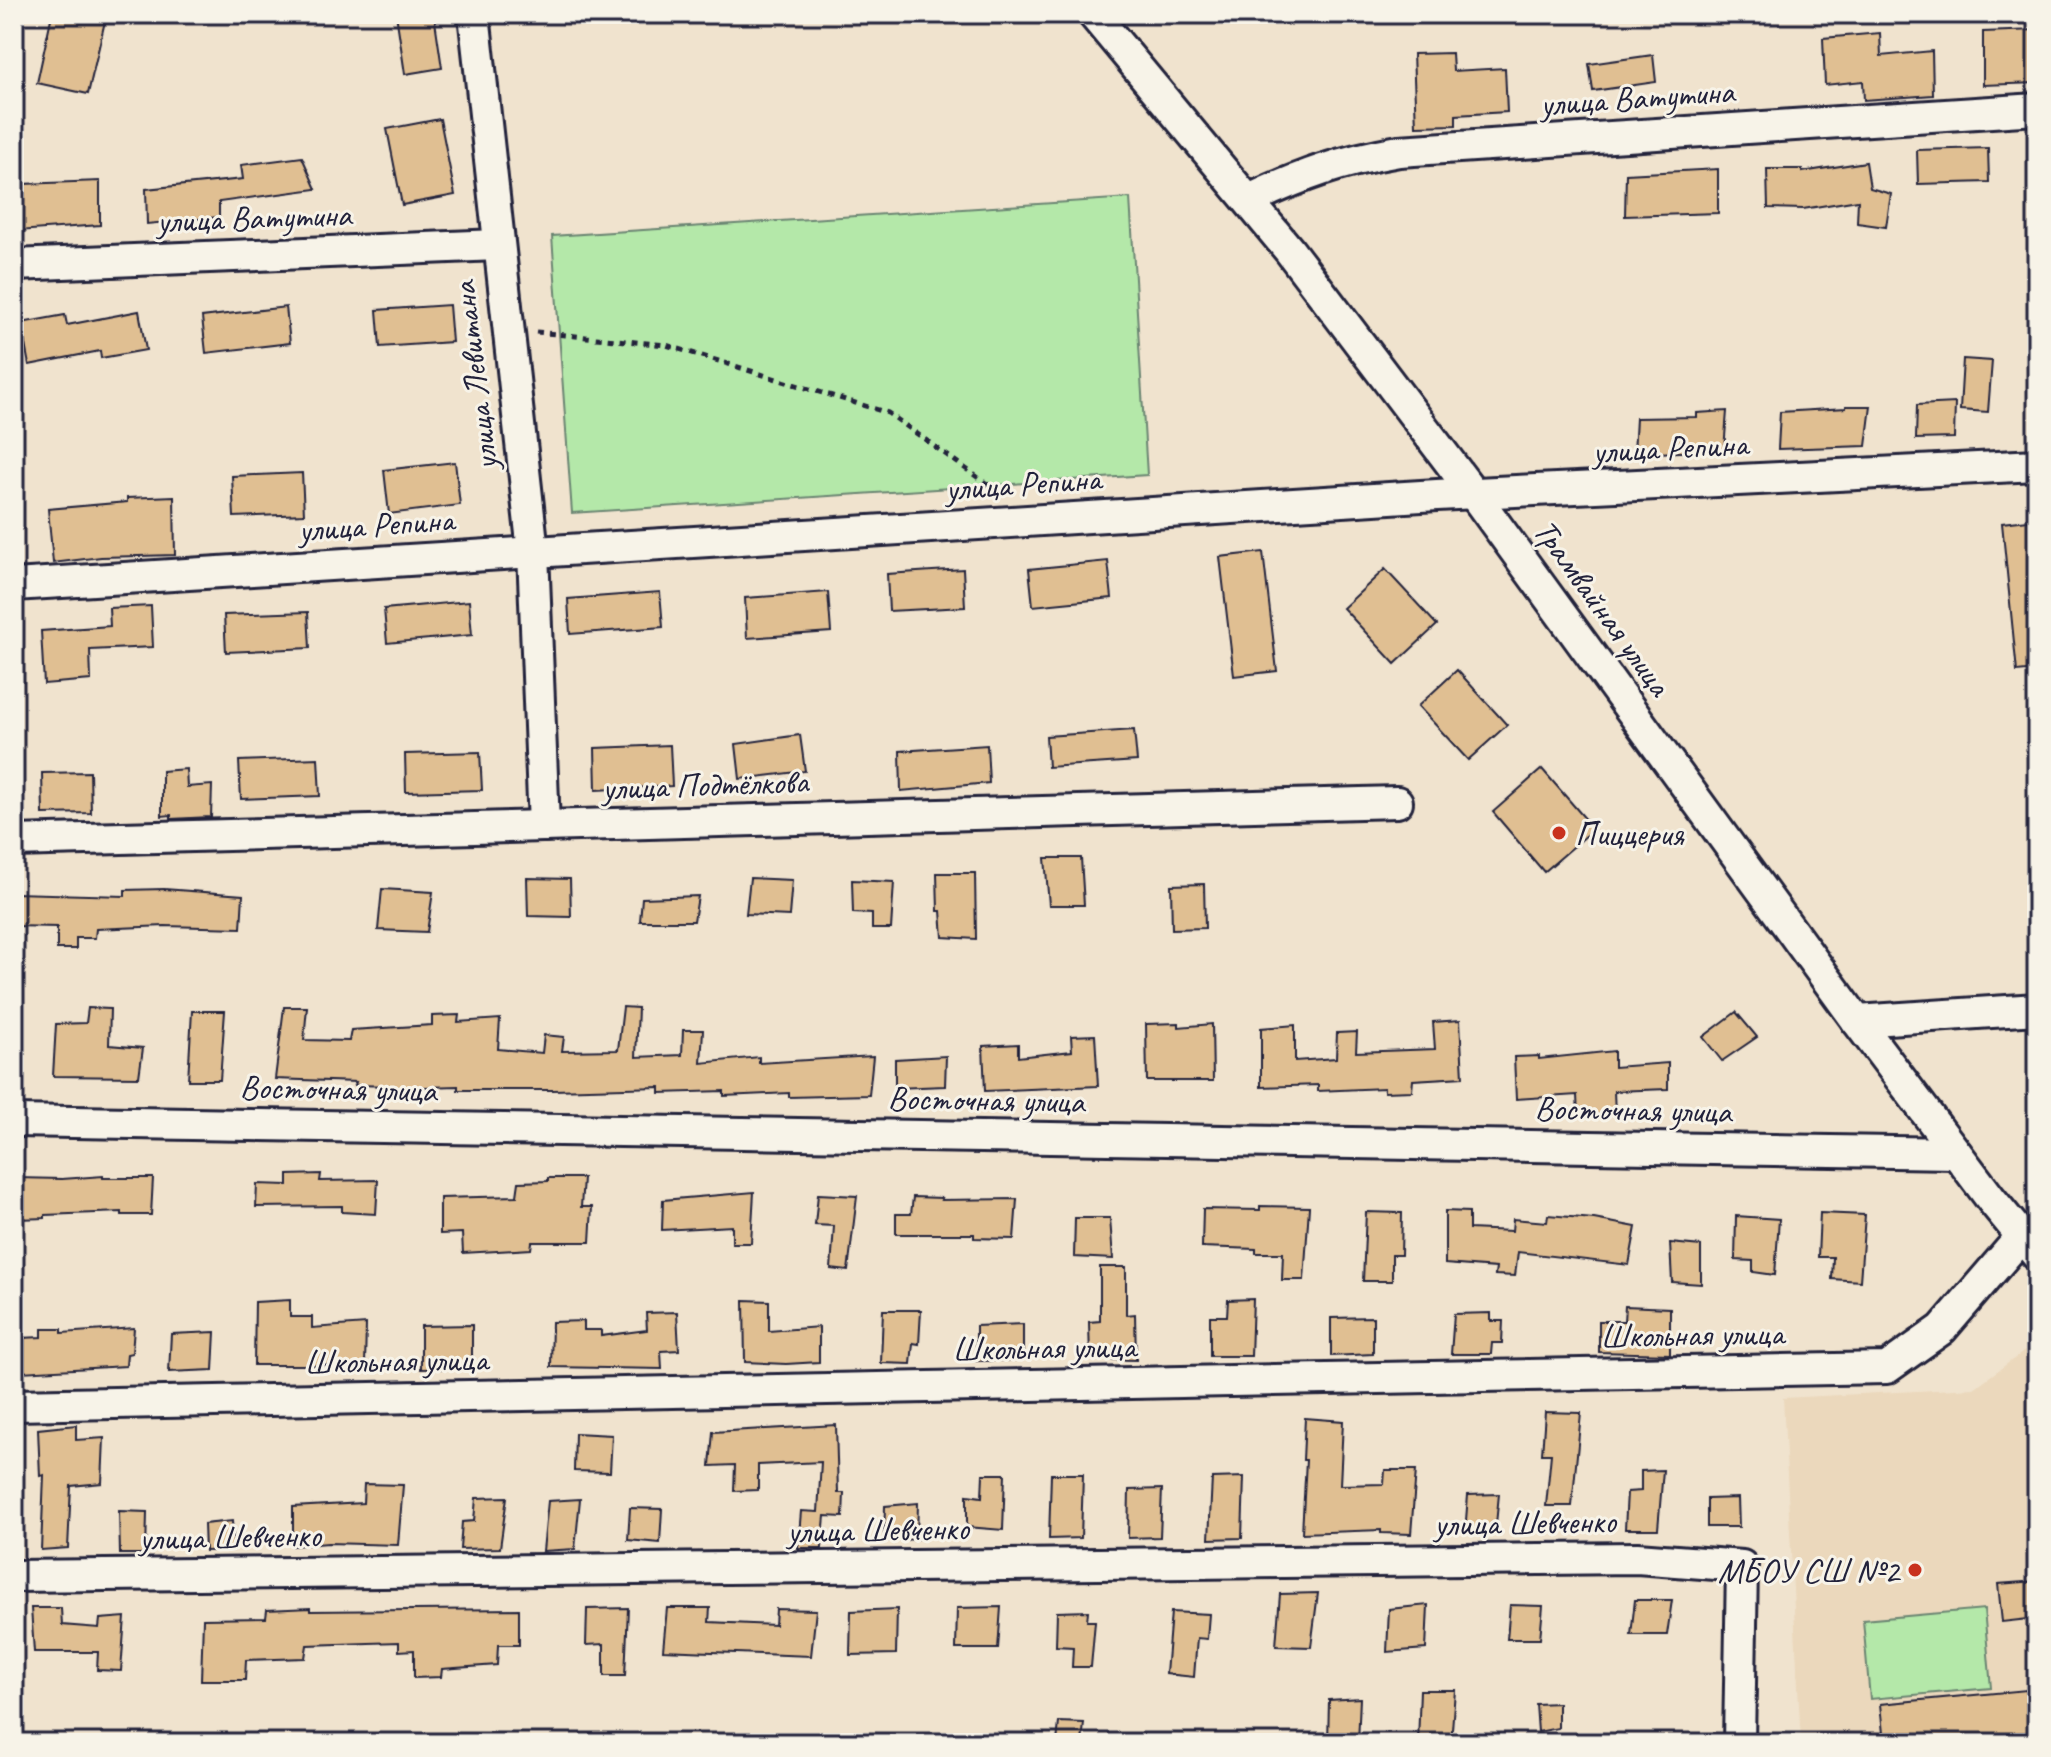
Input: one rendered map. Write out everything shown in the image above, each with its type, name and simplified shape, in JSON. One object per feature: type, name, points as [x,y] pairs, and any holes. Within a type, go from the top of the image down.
[{"type":"street","name":"улица Левитана","points":[[474,14],[533,552],[544,826]]},
{"type":"street","name":"Трамвайная улица","points":[[1093,14],[1249,200],[1473,493],[1857,1021],[2029,1246]]},
{"type":"street","name":"улица Ватутина","points":[[1249,200],[1347,160],[1399,151],[2037,109]]},
{"type":"street","name":"улица Ватутина","points":[[14,265],[498,245]]},
{"type":"street","name":"улица Репина","points":[[14,585],[1473,493],[2037,465]]},
{"type":"street","name":"улица Подтёлкова","points":[[14,841],[1397,802]]},
{"type":"street","points":[[1857,1021],[2037,1009]]},
{"type":"street","name":"Восточная улица","points":[[14,1121],[1956,1153]]},
{"type":"street","name":"Школьная улица","points":[[14,1405],[1887,1368],[1942,1329],[2029,1246]]},
{"type":"street","name":"улица Шевченко","points":[[14,1576],[1637,1558],[1742,1566],[1739,1743]]},
{"type":"path","points":[[507,329],[666,345],[888,413],[1038,520]]},
{"type":"shaded area","name":"МБОУ СШ №2","points":[[2037,1342],[2037,1743],[1801,1743],[1783,1398],[1974,1388]]},
{"type":"green space","points":[[1130,198],[1147,475],[572,513],[552,236]]},
{"type":"green space","points":[[1984,1609],[1991,1688],[1870,1699],[1863,1620]]},
{"type":"building","points":[[52,14],[105,21],[88,94],[37,83]]},
{"type":"building","points":[[396,14],[434,14],[442,68],[405,74]]},
{"type":"building","points":[[2037,30],[2037,83],[1983,85],[1983,32]]},
{"type":"building","points":[[1880,33],[1881,56],[1932,51],[1933,95],[1864,100],[1863,81],[1825,85],[1823,38]]},
{"type":"building","points":[[1452,53],[1453,71],[1505,68],[1507,112],[1456,115],[1456,125],[1416,126],[1413,54]]},
{"type":"building","points":[[1653,55],[1656,82],[1593,91],[1589,64]]},
{"type":"building","points":[[440,119],[455,195],[402,205],[387,129]]},
{"type":"building","points":[[1988,148],[1989,182],[1918,184],[1917,150]]},
{"type":"building","points":[[302,157],[316,189],[219,202],[219,217],[147,224],[146,189],[243,179],[241,165]]},
{"type":"building","points":[[1866,162],[1870,188],[1891,194],[1886,227],[1857,223],[1858,200],[1803,209],[1768,208],[1767,169],[1802,169],[1802,172]]},
{"type":"building","points":[[1718,169],[1718,213],[1625,216],[1626,174]]},
{"type":"building","points":[[100,181],[100,225],[18,231],[22,184]]},
{"type":"building","points":[[449,305],[452,342],[380,347],[377,310]]},
{"type":"building","points":[[286,307],[290,343],[206,353],[202,317]]},
{"type":"building","points":[[139,311],[146,350],[101,358],[100,351],[29,365],[21,323],[65,315],[67,325]]},
{"type":"building","points":[[1963,359],[1992,361],[1988,412],[1960,410]]},
{"type":"building","points":[[1955,403],[1954,438],[1916,439],[1917,405]]},
{"type":"building","points":[[1871,406],[1866,446],[1778,449],[1780,412]]},
{"type":"building","points":[[1727,411],[1724,450],[1634,454],[1636,418],[1697,417],[1697,413]]},
{"type":"building","points":[[455,462],[460,505],[389,514],[384,470]]},
{"type":"building","points":[[302,473],[304,514],[234,517],[232,476]]},
{"type":"building","points":[[174,496],[175,555],[101,557],[53,563],[48,509],[127,502],[127,498]]},
{"type":"building","points":[[2037,519],[2037,670],[2017,672],[2002,523]]},
{"type":"building","points":[[1263,552],[1277,671],[1234,676],[1220,557]]},
{"type":"building","points":[[1108,561],[1112,598],[1033,606],[1029,569]]},
{"type":"building","points":[[963,569],[965,607],[889,611],[887,574]]},
{"type":"building","points":[[1385,569],[1437,625],[1395,664],[1343,608]]},
{"type":"building","points":[[660,592],[663,627],[570,634],[568,599]]},
{"type":"building","points":[[828,592],[831,632],[747,638],[745,598]]},
{"type":"building","points":[[469,601],[472,635],[387,643],[384,609]]},
{"type":"building","points":[[151,606],[153,647],[90,650],[91,680],[44,684],[41,631],[110,626],[109,608]]},
{"type":"building","points":[[308,612],[310,648],[226,652],[224,615]]},
{"type":"building","points":[[1457,670],[1507,725],[1468,760],[1418,706]]},
{"type":"building","points":[[1134,730],[1137,761],[1048,767],[1046,736]]},
{"type":"building","points":[[800,735],[805,771],[740,779],[736,744]]},
{"type":"building","points":[[670,745],[672,786],[596,790],[595,748]]},
{"type":"building","points":[[987,745],[989,783],[901,791],[900,751]]},
{"type":"building","points":[[480,752],[482,790],[406,792],[405,754]]},
{"type":"building","points":[[318,758],[320,796],[241,799],[239,761]]},
{"type":"building","points":[[186,769],[187,787],[212,785],[211,817],[171,819],[171,815],[162,816],[162,771]]},
{"type":"building","points":[[1542,769],[1594,829],[1544,872],[1493,812]]},
{"type":"building","points":[[90,772],[91,813],[43,814],[42,773]]},
{"type":"building","points":[[1045,858],[1081,858],[1084,905],[1049,905]]},
{"type":"building","points":[[937,873],[975,873],[976,939],[943,937],[941,911],[938,911]]},
{"type":"building","points":[[527,878],[570,879],[571,917],[528,916]]},
{"type":"building","points":[[750,878],[792,880],[789,916],[746,914]]},
{"type":"building","points":[[852,880],[894,882],[891,929],[872,929],[872,914],[853,913]]},
{"type":"building","points":[[1204,884],[1205,928],[1172,929],[1171,885]]},
{"type":"building","points":[[164,889],[243,895],[241,928],[165,926],[96,929],[95,938],[76,938],[76,949],[57,949],[57,927],[14,926],[14,893],[125,896],[125,890]]},
{"type":"building","points":[[382,889],[433,892],[427,932],[378,930]]},
{"type":"building","points":[[698,896],[694,921],[640,921],[642,898]]},
{"type":"building","points":[[284,1007],[307,1007],[304,1040],[349,1041],[351,1030],[432,1025],[432,1016],[459,1015],[458,1022],[500,1019],[498,1049],[542,1053],[544,1035],[564,1037],[562,1051],[618,1050],[623,1007],[638,1008],[636,1057],[682,1055],[683,1030],[703,1030],[701,1063],[759,1057],[759,1063],[873,1056],[869,1095],[789,1097],[789,1093],[724,1096],[724,1091],[660,1093],[660,1087],[458,1090],[458,1086],[392,1088],[355,1085],[356,1082],[275,1079]]},
{"type":"building","points":[[88,1008],[110,1009],[109,1045],[143,1048],[139,1077],[53,1076],[56,1024],[86,1023]]},
{"type":"building","points":[[192,1011],[225,1011],[220,1080],[188,1080]]},
{"type":"building","points":[[1736,1012],[1757,1037],[1722,1061],[1703,1037]]},
{"type":"building","points":[[1460,1020],[1463,1077],[1413,1080],[1412,1091],[1384,1092],[1384,1088],[1318,1091],[1318,1085],[1261,1087],[1261,1028],[1295,1025],[1295,1061],[1336,1058],[1337,1033],[1357,1032],[1356,1052],[1435,1049],[1433,1022]]},
{"type":"building","points":[[1179,1023],[1179,1027],[1212,1024],[1213,1081],[1147,1081],[1146,1024]]},
{"type":"building","points":[[1095,1035],[1098,1086],[985,1091],[983,1046],[1018,1044],[1018,1057],[1072,1051],[1071,1036]]},
{"type":"building","points":[[1614,1051],[1614,1067],[1668,1063],[1668,1089],[1614,1091],[1615,1114],[1578,1116],[1577,1095],[1516,1099],[1514,1057],[1539,1056],[1539,1059]]},
{"type":"building","points":[[946,1056],[945,1086],[895,1088],[895,1059]]},
{"type":"building","points":[[321,1174],[320,1181],[378,1180],[376,1214],[342,1212],[342,1206],[256,1207],[257,1184],[288,1185],[288,1175]]},
{"type":"building","points":[[17,1178],[153,1178],[151,1215],[122,1215],[122,1212],[18,1219]]},
{"type":"building","points":[[548,1178],[583,1178],[581,1207],[592,1207],[590,1242],[532,1242],[531,1249],[463,1253],[462,1233],[440,1234],[440,1198],[517,1196],[519,1182],[548,1181]]},
{"type":"building","points":[[754,1192],[751,1243],[732,1243],[732,1226],[662,1230],[663,1200]]},
{"type":"building","points":[[818,1194],[857,1196],[848,1271],[831,1269],[834,1226],[815,1225]]},
{"type":"building","points":[[913,1197],[941,1200],[1017,1199],[1014,1239],[974,1238],[974,1234],[896,1234],[896,1214],[911,1214]]},
{"type":"building","points":[[1260,1206],[1309,1207],[1304,1280],[1282,1280],[1283,1253],[1202,1247],[1203,1209],[1260,1210]]},
{"type":"building","points":[[1445,1211],[1469,1212],[1469,1229],[1512,1231],[1513,1219],[1547,1222],[1548,1215],[1636,1227],[1629,1265],[1518,1252],[1515,1276],[1495,1275],[1496,1268],[1445,1264]]},
{"type":"building","points":[[1366,1212],[1402,1213],[1401,1255],[1392,1255],[1392,1281],[1363,1281]]},
{"type":"building","points":[[1820,1213],[1865,1215],[1860,1281],[1832,1279],[1833,1257],[1818,1257]]},
{"type":"building","points":[[1736,1216],[1779,1219],[1775,1275],[1753,1272],[1753,1261],[1735,1260]]},
{"type":"building","points":[[1075,1218],[1110,1218],[1113,1259],[1074,1257]]},
{"type":"building","points":[[1670,1243],[1701,1246],[1701,1284],[1672,1282]]},
{"type":"building","points":[[1100,1267],[1126,1267],[1126,1315],[1135,1314],[1136,1360],[1090,1359],[1089,1322],[1100,1321]]},
{"type":"building","points":[[1253,1299],[1251,1356],[1210,1356],[1210,1316],[1227,1316],[1228,1300]]},
{"type":"building","points":[[290,1300],[290,1317],[312,1317],[312,1328],[366,1324],[365,1365],[254,1365],[255,1302]]},
{"type":"building","points":[[744,1300],[769,1301],[769,1331],[819,1327],[819,1362],[745,1362]]},
{"type":"building","points":[[1625,1306],[1670,1308],[1670,1354],[1599,1352],[1599,1321],[1624,1321]]},
{"type":"building","points":[[883,1310],[921,1310],[919,1344],[913,1343],[911,1364],[881,1363]]},
{"type":"building","points":[[677,1312],[679,1350],[661,1351],[662,1369],[551,1367],[552,1322],[584,1321],[584,1330],[601,1330],[601,1336],[647,1330],[646,1313]]},
{"type":"building","points":[[1491,1313],[1491,1321],[1503,1321],[1502,1343],[1492,1343],[1491,1354],[1451,1354],[1454,1314]]},
{"type":"building","points":[[1373,1317],[1373,1354],[1331,1356],[1331,1318]]},
{"type":"building","points":[[1023,1324],[1023,1360],[976,1361],[976,1326]]},
{"type":"building","points":[[472,1325],[472,1368],[421,1369],[421,1326]]},
{"type":"building","points":[[134,1328],[132,1353],[127,1354],[126,1366],[21,1372],[21,1338],[42,1337],[42,1329],[62,1329],[62,1333]]},
{"type":"building","points":[[215,1332],[213,1370],[169,1372],[171,1334]]},
{"type":"building","points":[[1545,1412],[1581,1413],[1572,1506],[1546,1506],[1551,1454],[1542,1454]]},
{"type":"building","points":[[1305,1418],[1343,1421],[1340,1485],[1384,1484],[1385,1470],[1416,1470],[1411,1534],[1381,1533],[1381,1530],[1302,1533]]},
{"type":"building","points":[[76,1425],[76,1440],[104,1438],[102,1483],[71,1486],[68,1548],[41,1550],[44,1475],[40,1476],[38,1429]]},
{"type":"building","points":[[836,1425],[838,1493],[844,1493],[843,1517],[825,1516],[822,1548],[798,1548],[801,1511],[818,1512],[821,1462],[758,1465],[758,1490],[734,1491],[735,1465],[710,1466],[713,1432]]},
{"type":"building","points":[[575,1433],[612,1435],[610,1472],[574,1471]]},
{"type":"building","points":[[1663,1470],[1658,1529],[1625,1529],[1627,1492],[1641,1491],[1641,1471]]},
{"type":"building","points":[[983,1474],[1005,1474],[1003,1530],[967,1527],[967,1495],[982,1497]]},
{"type":"building","points":[[1051,1474],[1083,1474],[1081,1538],[1049,1539]]},
{"type":"building","points":[[1244,1477],[1242,1538],[1209,1539],[1212,1478]]},
{"type":"building","points":[[364,1484],[403,1485],[398,1545],[328,1543],[293,1546],[293,1507],[363,1503]]},
{"type":"building","points":[[1162,1489],[1160,1537],[1128,1538],[1129,1490]]},
{"type":"building","points":[[1499,1494],[1495,1534],[1465,1533],[1468,1495]]},
{"type":"building","points":[[507,1497],[500,1548],[460,1549],[462,1522],[474,1521],[476,1498]]},
{"type":"building","points":[[1738,1498],[1739,1527],[1707,1527],[1707,1499]]},
{"type":"building","points":[[580,1499],[575,1549],[543,1551],[548,1501]]},
{"type":"building","points":[[918,1503],[917,1539],[884,1541],[885,1506]]},
{"type":"building","points":[[630,1508],[662,1509],[660,1543],[628,1540]]},
{"type":"building","points":[[119,1511],[147,1512],[146,1554],[120,1554]]},
{"type":"building","points":[[232,1521],[234,1550],[205,1551],[204,1524]]},
{"type":"building","points":[[2037,1581],[2037,1618],[2002,1622],[1998,1584]]},
{"type":"building","points":[[1318,1593],[1311,1647],[1276,1646],[1280,1594]]},
{"type":"building","points":[[1635,1600],[1672,1600],[1667,1635],[1631,1635]]},
{"type":"building","points":[[1428,1605],[1426,1649],[1387,1652],[1389,1609]]},
{"type":"building","points":[[1510,1605],[1543,1606],[1540,1639],[1507,1639]]},
{"type":"building","points":[[1001,1607],[998,1649],[956,1649],[957,1608]]},
{"type":"building","points":[[31,1608],[61,1608],[62,1625],[99,1628],[100,1619],[125,1617],[121,1671],[97,1670],[98,1652],[34,1652]]},
{"type":"building","points":[[310,1608],[310,1611],[519,1609],[519,1645],[498,1645],[497,1665],[442,1669],[441,1677],[414,1678],[414,1650],[399,1651],[399,1642],[307,1645],[305,1658],[246,1660],[245,1680],[201,1680],[203,1619],[266,1618],[267,1610]]},
{"type":"building","points":[[628,1608],[625,1676],[604,1676],[604,1644],[586,1645],[587,1609]]},
{"type":"building","points":[[667,1608],[710,1608],[709,1622],[775,1625],[776,1609],[816,1610],[811,1656],[663,1650]]},
{"type":"building","points":[[897,1609],[896,1654],[850,1655],[851,1611]]},
{"type":"building","points":[[1088,1611],[1087,1621],[1095,1621],[1091,1667],[1072,1667],[1073,1647],[1056,1646],[1057,1612]]},
{"type":"building","points":[[1171,1612],[1209,1614],[1207,1639],[1197,1638],[1194,1677],[1166,1674]]},
{"type":"building","points":[[2037,1689],[2037,1738],[1983,1743],[1884,1743],[1880,1704]]},
{"type":"building","points":[[1420,1690],[1455,1690],[1451,1743],[1418,1743]]},
{"type":"building","points":[[1360,1698],[1358,1743],[1328,1743],[1329,1700]]},
{"type":"building","points":[[1558,1703],[1558,1728],[1538,1732],[1536,1704]]},
{"type":"building","points":[[1059,1722],[1084,1723],[1082,1743],[1057,1743]]},
{"type":"place","name":"Пиццерия","points":[[1559,833]]},
{"type":"place","name":"МБОУ СШ №2","points":[[1915,1570]]}]
